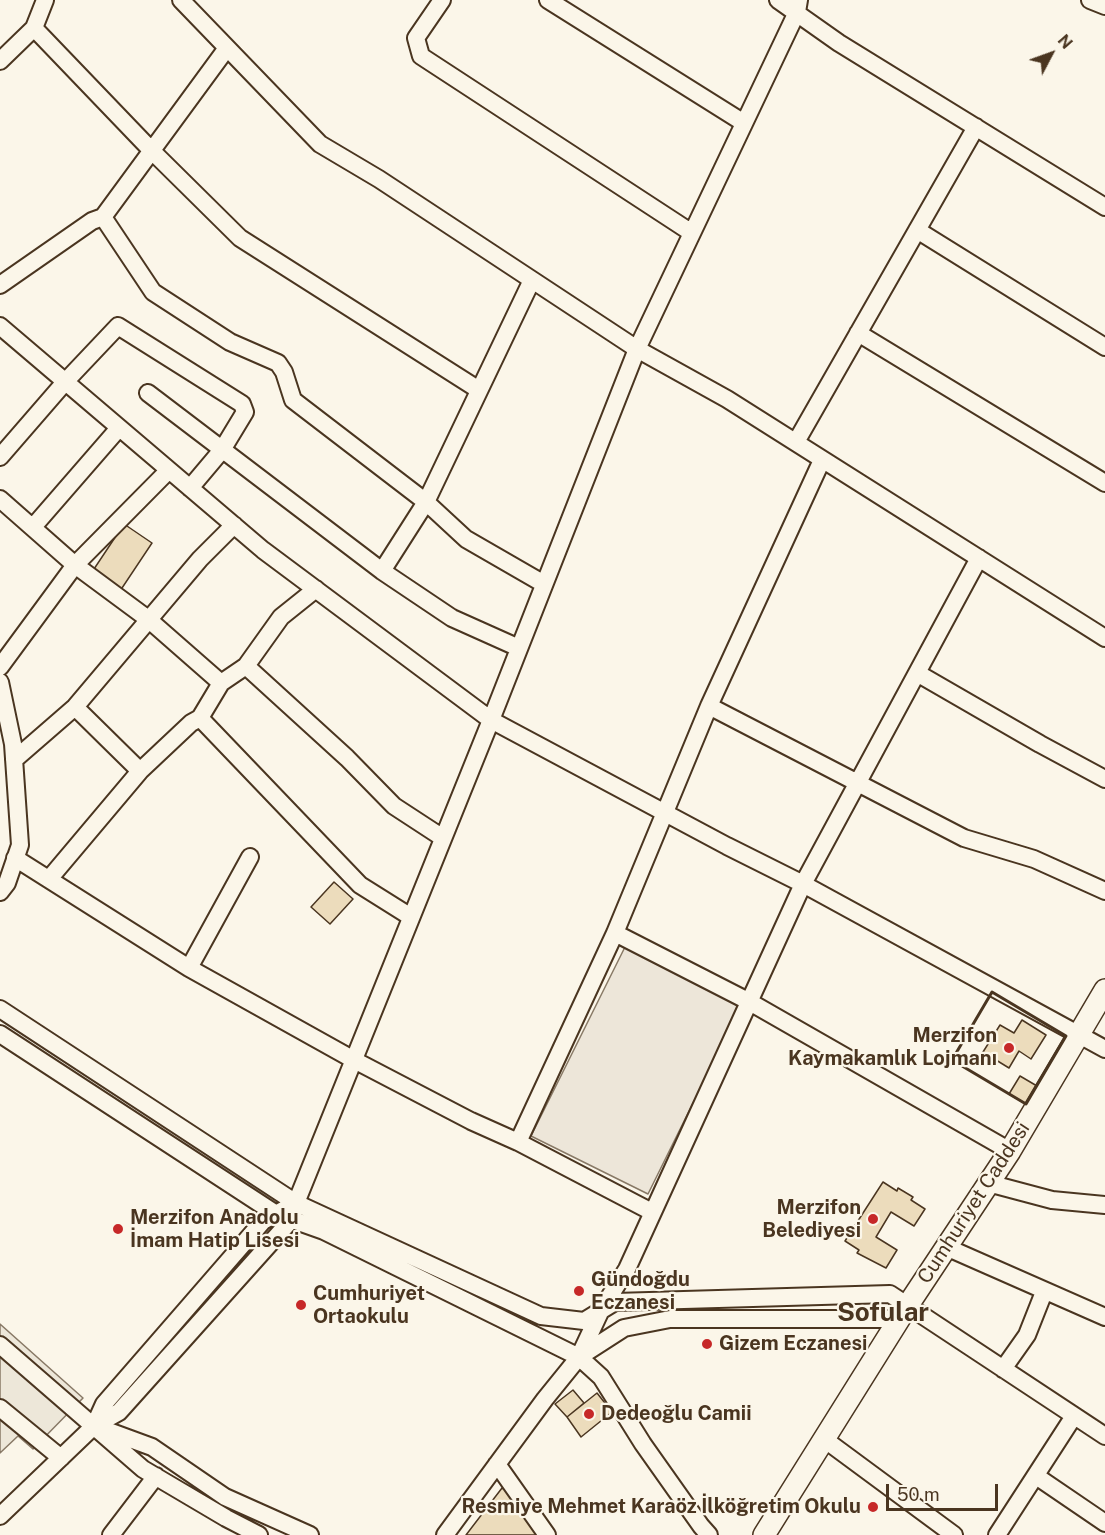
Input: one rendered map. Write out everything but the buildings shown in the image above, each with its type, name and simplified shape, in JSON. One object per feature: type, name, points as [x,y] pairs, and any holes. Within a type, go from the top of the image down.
[{"type":"main road","name":"Cumhuriyet Caddesi","points":[[764,1535],[903,1312],[1010,1151],[1105,990]]},
{"type":"street","points":[[0,61],[34,28],[45,0]]},
{"type":"street","points":[[181,0],[320,144],[379,179],[637,349],[727,399],[1105,638]]},
{"type":"street","points":[[442,0],[416,38],[421,56],[693,233]]},
{"type":"street","points":[[548,0],[744,123]]},
{"type":"street","points":[[778,0],[798,6],[839,43],[1105,207]]},
{"type":"street","points":[[1090,0],[1105,6]]},
{"type":"street","points":[[0,1516],[94,1426],[104,1404],[263,1221],[288,1212],[354,1060],[637,349],[798,6]]},
{"type":"street","points":[[34,28],[152,151],[240,238],[479,390]]},
{"type":"street","points":[[0,285],[92,220],[103,217],[227,48]]},
{"type":"street","points":[[796,442],[976,127]]},
{"type":"street","points":[[103,217],[153,292],[230,342],[278,363],[285,372],[293,400],[426,502],[466,539],[544,584]]},
{"type":"street","points":[[917,230],[1105,347]]},
{"type":"street","points":[[382,571],[426,502],[532,280]]},
{"type":"street","points":[[0,326],[263,550],[490,720],[665,814],[803,884],[1105,1050]]},
{"type":"street","points":[[0,457],[117,326],[242,404],[245,412],[222,450],[190,488]]},
{"type":"street","points":[[858,333],[1105,483]]},
{"type":"street","points":[[148,393],[382,571],[452,618],[519,648]]},
{"type":"street","points":[[33,527],[119,428]]},
{"type":"street","points":[[518,1142],[615,933],[710,706],[822,460]]},
{"type":"street","points":[[0,667],[75,565],[169,470]]},
{"type":"street","points":[[0,498],[75,565],[148,619],[221,683]]},
{"type":"street","points":[[14,760],[75,707],[200,559],[234,525]]},
{"type":"street","points":[[445,1535],[545,1399],[579,1357],[601,1310],[627,1269],[803,884],[979,558]]},
{"type":"street","points":[[49,879],[140,771],[191,723],[200,718],[221,683],[246,666],[281,617],[316,589]]},
{"type":"street","points":[[246,666],[347,758],[394,806],[443,838]]},
{"type":"street","points":[[917,674],[1105,779]]},
{"type":"street","points":[[0,682],[13,744],[20,845],[7,883],[0,892]]},
{"type":"street","points":[[710,706],[964,838],[1034,859],[1105,891]]},
{"type":"street","points":[[75,707],[140,771]]},
{"type":"street","points":[[200,718],[360,885],[411,917]]},
{"type":"street","points":[[189,968],[250,857]]},
{"type":"street","points":[[15,858],[189,968],[354,1060],[652,1212]]},
{"type":"street","points":[[615,933],[748,1001],[1010,1151]]},
{"type":"street","points":[[0,1009],[288,1212],[541,1316],[584,1321],[615,1302],[890,1294],[903,1312],[1004,1369],[1105,1436]]},
{"type":"street","points":[[0,1034],[288,1212],[579,1357],[601,1377],[643,1444],[709,1535]]},
{"type":"street","points":[[988,1183],[1052,1200],[1105,1205]]},
{"type":"street","points":[[946,1247],[1105,1317]]},
{"type":"street","points":[[1004,1369],[1027,1335],[1044,1292]]},
{"type":"street","points":[[579,1357],[624,1328],[670,1319],[903,1312]]},
{"type":"street","points":[[0,1345],[143,1469],[241,1531],[259,1535]]},
{"type":"street","points":[[0,1408],[61,1458]]},
{"type":"street","points":[[998,1535],[1074,1416]]},
{"type":"street","points":[[94,1426],[152,1447],[225,1497],[310,1535]]},
{"type":"street","points":[[824,1439],[954,1535]]},
{"type":"street","points":[[497,1464],[547,1535]]},
{"type":"street","points":[[111,1535],[156,1476]]},
{"type":"street","points":[[1036,1476],[1105,1523]]},
{"type":"shaded area","points":[[625,947],[741,1006],[648,1194],[531,1136]]},
{"type":"shaded area","points":[[0,1324],[83,1398],[33,1449],[18,1436],[0,1453]]},
{"type":"wall","points":[[992,992],[1066,1036],[1026,1104],[952,1060],[992,992]]},
{"type":"place","name":"Merzifon Kaymakamlık Lojmanı","points":[[1009,1048]]},
{"type":"place","name":"Merzifon Belediyesi","points":[[873,1219]]},
{"type":"place","name":"Merzifon Anadolu İmam Hatip Lisesi","points":[[118,1229]]},
{"type":"place","name":"Gündoğdu Eczanesi","points":[[579,1291]]},
{"type":"place","name":"Cumhuriyet Ortaokulu","points":[[301,1305]]},
{"type":"place","name":"Gizem Eczanesi","points":[[707,1344]]},
{"type":"place","name":"Dedeoğlu Camii","points":[[589,1414]]},
{"type":"place","name":"Resmiye Mehmet Karaöz İlköğretim Okulu","points":[[873,1507]]},
{"type":"district","name":"Sofular","points":[[883,1313]]}]
